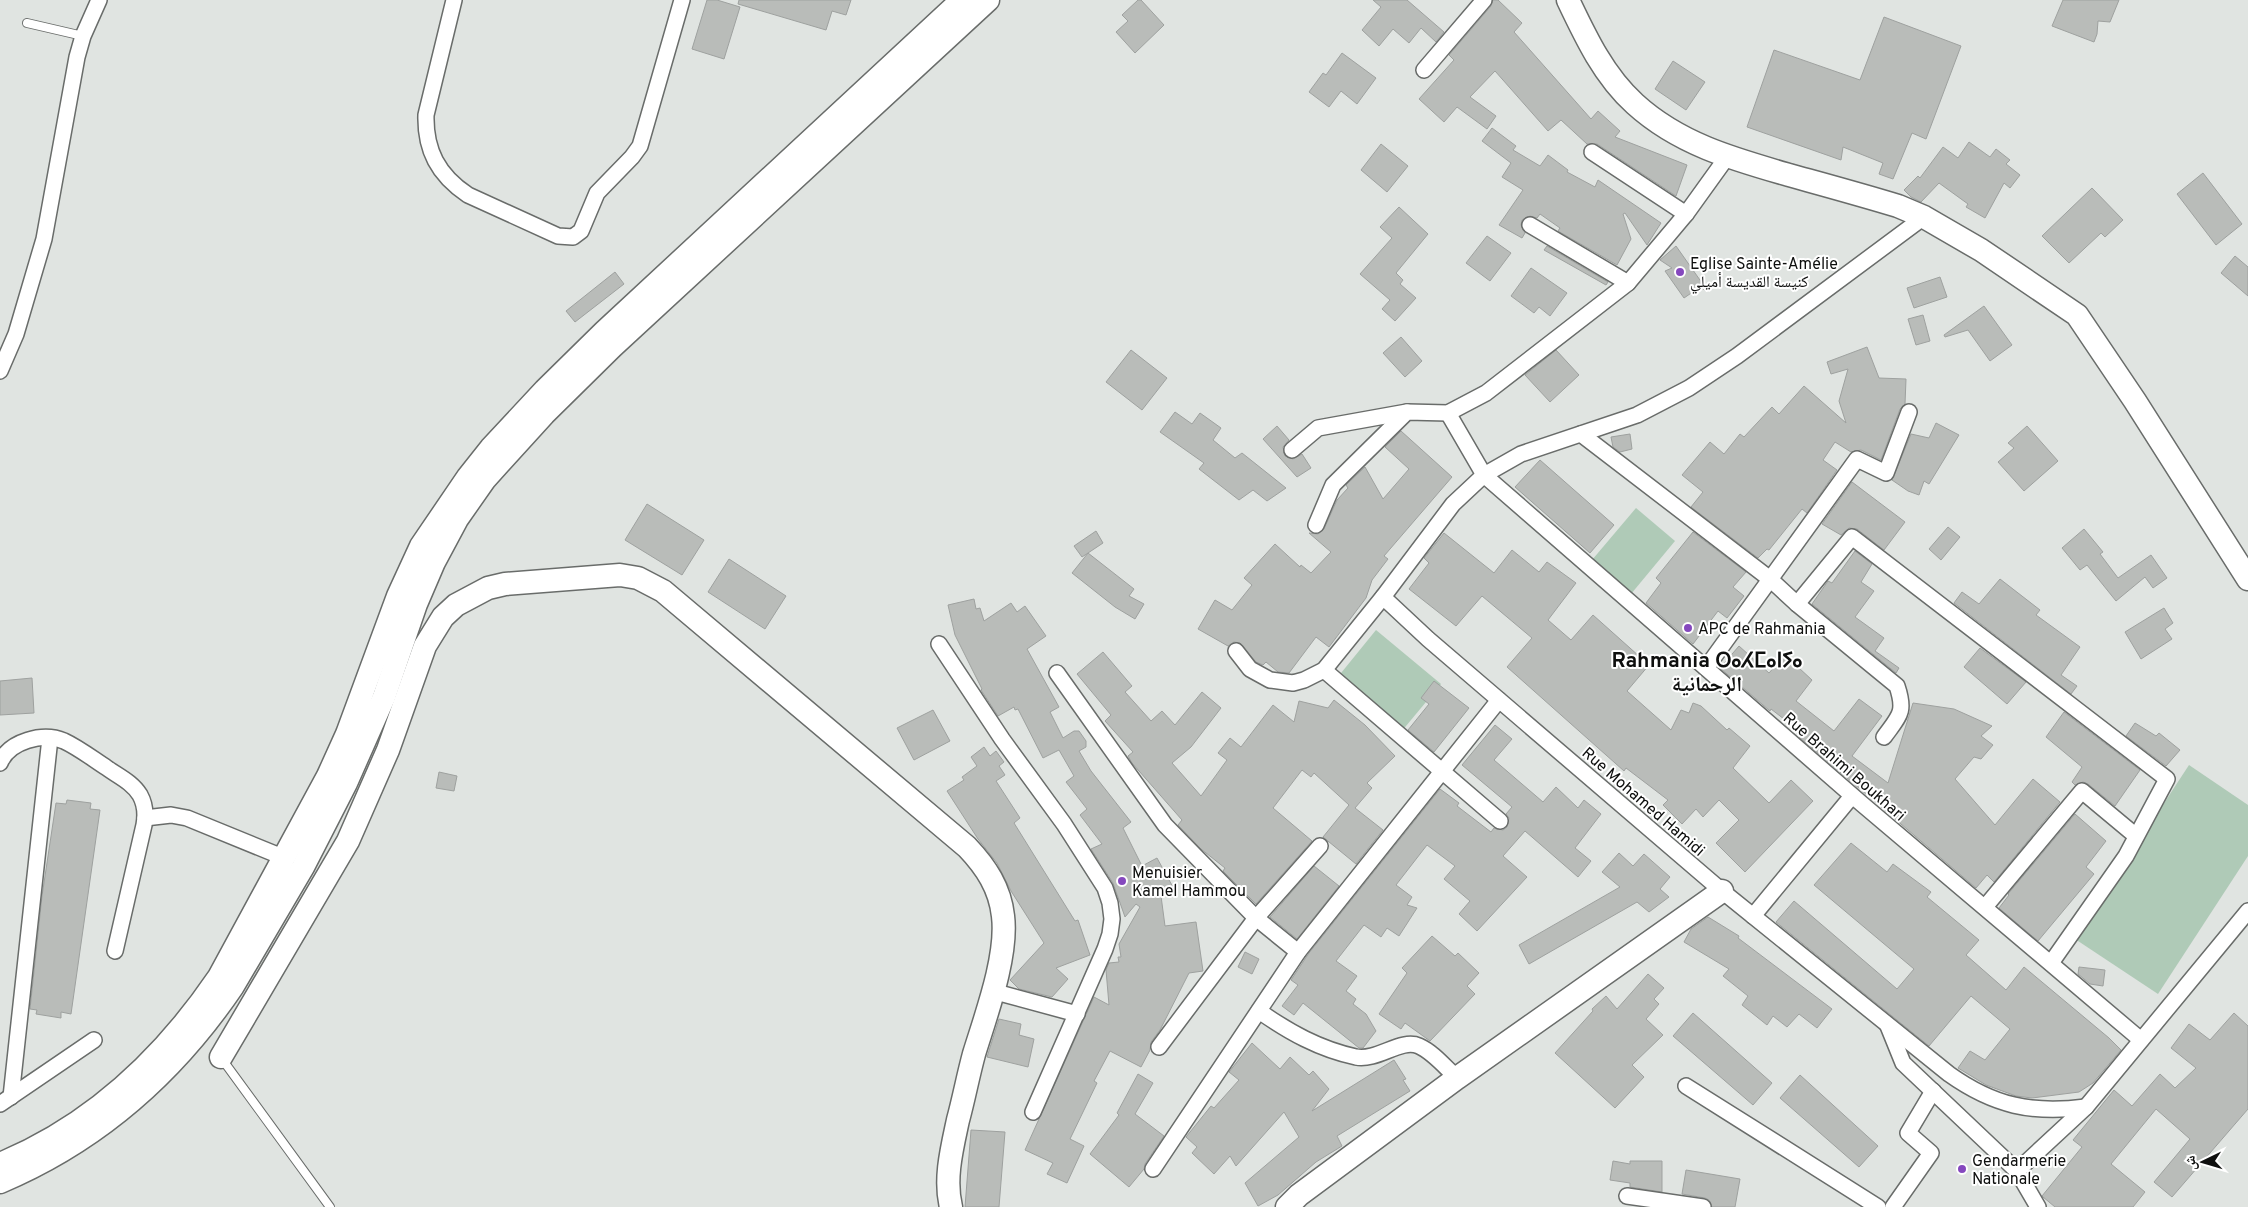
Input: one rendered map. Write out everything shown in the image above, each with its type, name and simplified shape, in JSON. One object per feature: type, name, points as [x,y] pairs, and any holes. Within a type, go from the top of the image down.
[{"type":"main road","points":[[0,1182],[68,1148],[116,1115],[139,1096],[180,1056],[216,1010],[303,867],[346,783],[384,697],[421,546],[468,477],[491,448],[545,390],[604,332],[962,0]]},
{"type":"main road","points":[[0,1164],[36,1147],[84,1118],[128,1084],[168,1044],[192,1015],[219,976],[328,776],[407,600],[470,499],[485,479],[544,414],[612,347],[988,0]]},
{"type":"main road","points":[[1568,0],[1592,49],[1610,76],[1634,103],[1659,123],[1691,142],[1727,157],[1898,206],[1924,217],[1981,250],[2077,315],[2135,401],[2248,579]]},
{"type":"main road","points":[[221,1058],[348,841],[388,750],[425,646],[443,617],[471,595],[505,584],[620,575],[638,578],[656,586],[967,847],[979,858],[995,886],[1003,917],[1002,949],[964,1089],[950,1154],[951,1207]]},
{"type":"main road","points":[[407,600],[443,617]]},
{"type":"main road","points":[[1287,1207],[1299,1195],[1457,1078],[1722,891]]},
{"type":"street","points":[[0,371],[16,334],[44,239],[72,78],[83,36],[99,0]]},
{"type":"street","points":[[454,0],[426,115],[427,139],[434,161],[443,175],[454,186],[468,195],[558,236],[568,238],[581,232],[597,193],[632,157],[640,146],[682,0]]},
{"type":"street","points":[[1424,70],[1484,0]]},
{"type":"street","points":[[1592,152],[1686,214]]},
{"type":"street","points":[[1292,450],[1318,428],[1407,412],[1448,413],[1486,393],[1628,283],[1686,214],[1727,157]]},
{"type":"street","points":[[1236,651],[1250,669],[1270,680],[1293,683],[1324,670],[1384,597],[1453,504],[1484,475],[1521,454],[1637,415],[1680,393],[1714,373],[1924,217]]},
{"type":"street","points":[[1530,225],[1628,283]]},
{"type":"street","points":[[1316,525],[1333,485],[1407,412]]},
{"type":"street","points":[[1706,668],[1857,459],[1886,473],[1909,412]]},
{"type":"street","name":"Rue Brahimi Boukhari","points":[[1448,413],[1484,475],[1852,796],[2141,1040]]},
{"type":"street","points":[[1581,434],[1770,579],[1797,604],[1897,686],[1902,703],[1898,717],[1884,737]]},
{"type":"street","points":[[1797,604],[1852,537],[2168,779],[2126,856],[2051,963]]},
{"type":"street","name":"Rue Mohamed Hamidi","points":[[1384,597],[1428,639],[1498,700],[1722,891],[1949,1074],[1985,1096],[2004,1103],[2044,1110],[2086,1106]]},
{"type":"street","points":[[939,644],[1002,739],[1064,824],[1105,888],[1110,903],[1112,919],[1110,934],[1033,1112]]},
{"type":"street","points":[[1324,670],[1500,821]]},
{"type":"street","points":[[1057,673],[1165,825],[1256,918],[1298,952]]},
{"type":"street","points":[[1153,1169],[1298,952],[1443,772],[1498,700]]},
{"type":"street","points":[[0,763],[6,752],[18,743],[50,738],[68,743],[129,783],[140,795],[145,818],[115,951]]},
{"type":"street","points":[[6,1101],[50,738]]},
{"type":"street","points":[[1985,907],[2082,791],[2136,836]]},
{"type":"street","points":[[1753,916],[1852,796]]},
{"type":"street","points":[[145,818],[171,815],[187,818],[285,858]]},
{"type":"street","points":[[1159,1047],[1256,918],[1320,846]]},
{"type":"street","points":[[2017,1171],[2086,1106],[2248,911]]},
{"type":"street","points":[[992,991],[1077,1014]]},
{"type":"street","points":[[1259,1011],[1298,1037],[1356,1056],[1374,1056],[1404,1044],[1420,1046],[1457,1078]]},
{"type":"street","points":[[1888,1025],[1903,1063],[2017,1171],[2038,1207]]},
{"type":"street","points":[[6,1101],[94,1040]]},
{"type":"street","points":[[1686,1086],[1878,1207]]},
{"type":"street","points":[[1893,1207],[1931,1153],[1908,1133],[1933,1091]]},
{"type":"street","points":[[1627,1196],[1704,1207]]},
{"type":"lane","points":[[27,23],[83,36]]},
{"type":"lane","points":[[221,1058],[330,1207]]},
{"type":"green space","points":[[1636,508],[1675,541],[1631,594],[1592,560]]},
{"type":"green space","points":[[1376,630],[1441,684],[1401,732],[1337,678]]},
{"type":"green space","points":[[2189,765],[2248,805],[2248,856],[2158,994],[2075,939]]},
{"type":"building","points":[[707,0],[717,0],[740,7],[724,59],[692,49]]},
{"type":"building","points":[[739,0],[851,0],[846,15],[832,11],[826,30],[738,4]]},
{"type":"building","points":[[1138,0],[1141,0],[1164,25],[1135,53],[1116,32],[1128,21],[1122,15]]},
{"type":"building","points":[[1373,0],[1407,0],[1444,32],[1436,42],[1421,28],[1409,43],[1393,29],[1379,46],[1362,30],[1381,7]]},
{"type":"building","points":[[1493,0],[1498,0],[1522,23],[1514,32],[1591,119],[1598,111],[1620,131],[1615,137],[1687,165],[1676,196],[1597,144],[1587,144],[1561,120],[1548,131],[1495,71],[1470,97],[1496,116],[1487,129],[1457,107],[1444,122],[1419,99],[1454,60],[1449,55],[1491,6]]},
{"type":"building","points":[[2063,0],[2119,0],[2110,22],[2098,21],[2094,42],[2052,26]]},
{"type":"building","points":[[1884,17],[1961,46],[1926,139],[1912,133],[1893,179],[1879,174],[1883,163],[1843,147],[1841,160],[1747,127],[1774,50],[1860,80]]},
{"type":"building","points":[[1342,53],[1376,78],[1357,104],[1341,91],[1329,107],[1309,92],[1323,73],[1326,75]]},
{"type":"building","points":[[1673,61],[1705,82],[1686,110],[1655,89]]},
{"type":"building","points":[[1492,128],[1516,146],[1513,150],[1540,166],[1548,155],[1568,170],[1567,172],[1595,187],[1598,180],[1661,223],[1647,245],[1625,213],[1623,214],[1631,239],[1617,265],[1558,231],[1560,228],[1540,214],[1537,218],[1530,216],[1522,220],[1521,225],[1525,233],[1522,238],[1499,225],[1523,190],[1502,177],[1511,163],[1482,141]]},
{"type":"building","points":[[1969,142],[1990,157],[1996,149],[2010,160],[2006,164],[2020,175],[2010,188],[2004,183],[1985,218],[1966,207],[1968,204],[1939,183],[1921,202],[1911,197],[1904,190],[1918,176],[1920,178],[1943,147],[1958,158]]},
{"type":"building","points":[[1381,144],[1408,166],[1387,192],[1361,170]]},
{"type":"building","points":[[2203,173],[2242,224],[2216,245],[2177,194]]},
{"type":"building","points":[[2092,188],[2123,220],[2105,237],[2101,233],[2069,263],[2042,236]]},
{"type":"building","points":[[1399,207],[1428,234],[1396,273],[1403,280],[1400,284],[1416,298],[1395,321],[1382,309],[1390,300],[1360,274],[1392,238],[1380,227]]},
{"type":"building","points":[[1487,236],[1511,253],[1490,281],[1466,263]]},
{"type":"building","points":[[1547,246],[1608,282],[1606,285],[1544,250]]},
{"type":"building","name":"Eglise Sainte-Amélie كنيسة القديسة أميلي","points":[[1676,246],[1706,291],[1700,287],[1684,298],[1665,271],[1672,268],[1660,260]]},
{"type":"building","points":[[2235,256],[2248,267],[2248,296],[2221,273]]},
{"type":"building","points":[[1531,268],[1567,293],[1550,316],[1539,307],[1534,313],[1511,296]]},
{"type":"building","points":[[615,272],[624,284],[575,322],[566,311]]},
{"type":"building","points":[[1940,277],[1947,297],[1914,308],[1907,288]]},
{"type":"building","points":[[1984,306],[2012,345],[1990,361],[1968,330],[1945,337],[1944,335]]},
{"type":"building","points":[[1923,315],[1930,341],[1916,345],[1908,319]]},
{"type":"building","points":[[1401,337],[1422,361],[1405,377],[1383,353]]},
{"type":"building","points":[[1867,347],[1879,378],[1906,379],[1905,404],[1900,409],[1881,460],[1861,450],[1851,452],[1835,442],[1823,460],[1837,470],[1807,513],[1802,509],[1769,550],[1767,549],[1758,558],[1691,507],[1703,492],[1682,475],[1710,442],[1724,454],[1740,434],[1744,437],[1772,407],[1779,414],[1804,386],[1846,423],[1839,401],[1848,369],[1831,374],[1827,362]]},
{"type":"building","points":[[1131,350],[1167,378],[1142,410],[1106,382]]},
{"type":"building","points":[[1556,350],[1579,375],[1550,402],[1525,375]]},
{"type":"building","points":[[1175,412],[1192,424],[1200,413],[1221,428],[1213,440],[1235,458],[1242,453],[1286,488],[1267,501],[1253,490],[1239,500],[1199,469],[1204,463],[1160,432]]},
{"type":"building","points":[[1936,423],[1959,435],[1929,484],[1924,481],[1919,495],[1908,491],[1892,480],[1911,434],[1929,438]]},
{"type":"building","points":[[1277,426],[1289,440],[1283,447],[1285,456],[1293,459],[1302,454],[1311,468],[1297,477],[1263,439]]},
{"type":"building","points":[[2027,426],[2058,461],[2024,491],[1998,462],[2014,448],[2008,443]]},
{"type":"building","points":[[1401,431],[1452,477],[1384,556],[1388,559],[1372,580],[1366,598],[1329,647],[1316,637],[1289,673],[1278,672],[1266,662],[1263,665],[1256,662],[1240,643],[1234,642],[1228,646],[1198,629],[1215,600],[1232,610],[1252,585],[1244,578],[1275,544],[1300,567],[1301,565],[1311,573],[1331,552],[1309,533],[1318,534],[1324,529],[1337,500],[1348,488],[1346,485],[1365,467],[1383,499],[1409,469],[1385,447]]},
{"type":"building","points":[[1630,434],[1632,449],[1620,452],[1613,447],[1611,437]]},
{"type":"building","points":[[1540,460],[1614,525],[1590,553],[1515,487]]},
{"type":"building","points":[[1852,482],[1905,522],[1884,550],[1857,529],[1849,528],[1841,535],[1822,524]]},
{"type":"building","points":[[647,504],[704,540],[682,575],[625,540]]},
{"type":"building","points":[[1948,527],[1960,537],[1941,560],[1929,549]]},
{"type":"building","points":[[2084,529],[2103,552],[2100,554],[2118,578],[2151,555],[2167,578],[2153,588],[2145,577],[2116,601],[2087,565],[2080,570],[2062,548]]},
{"type":"building","points":[[1096,531],[1103,543],[1082,557],[1074,546]]},
{"type":"building","points":[[1693,532],[1746,572],[1733,587],[1744,596],[1727,618],[1718,611],[1693,644],[1646,603],[1661,583],[1656,578]]},
{"type":"building","points":[[1444,533],[1494,573],[1512,550],[1539,572],[1547,562],[1576,583],[1548,620],[1571,640],[1593,615],[1649,665],[1627,691],[1671,730],[1681,710],[1689,713],[1693,703],[1701,706],[1727,730],[1729,728],[1750,746],[1733,768],[1769,803],[1791,780],[1813,801],[1745,872],[1716,843],[1739,820],[1719,800],[1703,817],[1696,809],[1682,824],[1663,805],[1668,800],[1626,768],[1624,771],[1507,667],[1532,638],[1482,596],[1456,626],[1409,589],[1429,563],[1424,558]]},
{"type":"building","points":[[1855,551],[1872,564],[1861,582],[1874,591],[1855,617],[1884,638],[1875,651],[1899,668],[1896,673],[1812,604],[1828,581],[1832,583]]},
{"type":"building","points":[[1088,553],[1134,589],[1129,596],[1144,604],[1135,619],[1115,607],[1072,573]]},
{"type":"building","points":[[729,559],[786,596],[765,629],[708,592]]},
{"type":"building","points":[[2000,579],[2040,610],[2036,615],[2080,647],[2061,675],[2077,686],[2071,694],[1954,603],[1962,592],[1979,604]]},
{"type":"building","points":[[974,599],[976,609],[980,608],[984,621],[1011,603],[1017,612],[1025,606],[1046,636],[1027,649],[1059,707],[1050,712],[1063,738],[1074,731],[1079,731],[1086,741],[1086,747],[1079,751],[1091,771],[1131,822],[1123,828],[1142,866],[1157,858],[1174,889],[1161,896],[1165,926],[1196,922],[1203,971],[1189,973],[1160,1030],[1151,1042],[1150,1050],[1141,1067],[1110,1051],[1094,1081],[1097,1083],[1070,1139],[1084,1146],[1067,1183],[1047,1174],[1053,1163],[1025,1150],[1094,997],[1109,1005],[1106,970],[1109,963],[1119,962],[1118,957],[1121,957],[1119,944],[1140,907],[1136,904],[1125,917],[1113,883],[1091,849],[1102,844],[1080,815],[1087,809],[1066,782],[1074,776],[1059,750],[1043,758],[1018,709],[1015,710],[1014,707],[998,716],[981,690],[955,635],[948,605]]},
{"type":"building","points":[[2164,608],[2173,623],[2165,629],[2172,639],[2141,659],[2125,632]]},
{"type":"building","points":[[1739,646],[1769,673],[1785,655],[1812,680],[1796,701],[1834,731],[1859,699],[1882,716],[1852,756],[1888,783],[1913,703],[1954,709],[1992,726],[1981,736],[1993,745],[1981,759],[1974,757],[1955,779],[1995,825],[2033,779],[2060,802],[1994,882],[1987,875],[1976,888],[1799,737],[1802,733],[1771,709],[1770,711],[1720,668]]},
{"type":"building","points":[[1980,648],[2026,682],[2007,704],[1964,667]]},
{"type":"building","points":[[1103,652],[1132,686],[1125,692],[1151,721],[1162,711],[1175,725],[1202,692],[1221,708],[1191,747],[1172,763],[1201,796],[1227,760],[1218,753],[1230,738],[1241,747],[1273,705],[1294,722],[1299,701],[1328,708],[1334,700],[1365,725],[1395,756],[1367,783],[1372,788],[1355,808],[1383,830],[1356,864],[1323,837],[1349,805],[1314,773],[1311,777],[1302,770],[1273,808],[1312,841],[1256,904],[1223,871],[1225,868],[1201,849],[1178,825],[1182,820],[1132,763],[1128,756],[1133,752],[1105,721],[1111,715],[1077,674]]},
{"type":"building","points":[[32,678],[34,713],[0,715],[0,681]]},
{"type":"building","points":[[1434,681],[1469,708],[1434,752],[1408,730],[1429,704],[1421,698]]},
{"type":"building","points":[[933,710],[950,741],[914,760],[897,728]]},
{"type":"building","points":[[2064,712],[2140,770],[2115,806],[2088,784],[2083,782],[2075,785],[2072,782],[2082,767],[2046,737]]},
{"type":"building","points":[[2135,723],[2156,736],[2159,733],[2180,750],[2166,766],[2126,736]]},
{"type":"building","points":[[1495,725],[1512,739],[1494,760],[1543,802],[1556,787],[1578,808],[1584,800],[1601,814],[1575,848],[1591,861],[1578,877],[1525,831],[1503,856],[1527,877],[1477,931],[1459,914],[1470,901],[1444,879],[1455,866],[1427,845],[1396,885],[1412,897],[1407,905],[1417,908],[1399,936],[1387,928],[1381,937],[1364,925],[1336,961],[1357,976],[1346,991],[1356,999],[1353,1004],[1366,1014],[1376,1031],[1363,1048],[1359,1048],[1303,1003],[1294,1015],[1282,1006],[1298,985],[1291,980],[1309,953],[1440,789],[1459,803],[1457,806],[1491,832],[1494,828],[1503,830],[1507,827],[1509,818],[1506,814],[1512,807],[1462,765]]},
{"type":"building","points":[[984,747],[990,756],[996,751],[1004,762],[999,766],[1005,775],[996,781],[1020,818],[1014,823],[1075,921],[1078,920],[1090,955],[1056,968],[1068,979],[1052,997],[1019,989],[1010,980],[1044,943],[1011,891],[997,863],[978,839],[947,791],[964,780],[962,777],[977,766],[971,757]]},
{"type":"building","points":[[439,772],[457,776],[454,791],[436,788]]},
{"type":"building","points":[[67,800],[91,803],[90,809],[100,810],[71,1014],[61,1012],[61,1018],[36,1014],[37,1010],[30,1009],[42,896],[56,803],[66,804]]},
{"type":"building","points":[[2075,814],[2106,841],[2086,867],[2094,874],[2038,941],[1999,908],[2008,894]]},
{"type":"building","points":[[1851,843],[1887,872],[1893,864],[1931,892],[1927,897],[1979,940],[1966,955],[2006,990],[2024,967],[2109,1038],[2121,1050],[2093,1083],[2079,1092],[2032,1098],[2016,1096],[1986,1085],[1958,1068],[1970,1051],[1985,1060],[2010,1029],[1971,996],[1929,1046],[1776,922],[1794,901],[1897,989],[1914,969],[1814,885]]},
{"type":"building","points":[[1619,853],[1633,866],[1644,854],[1670,877],[1660,889],[1669,897],[1649,912],[1637,902],[1529,964],[1519,945],[1620,887],[1602,872]]},
{"type":"building","points":[[1314,866],[1339,886],[1297,939],[1270,917]]},
{"type":"building","points":[[1708,917],[1739,936],[1738,938],[1832,1009],[1817,1028],[1799,1014],[1787,1027],[1773,1016],[1767,1025],[1742,1005],[1748,996],[1723,976],[1729,969],[1684,942],[1691,929]]},
{"type":"building","points":[[1432,936],[1455,956],[1458,953],[1479,973],[1467,986],[1475,994],[1430,1041],[1405,1023],[1401,1029],[1379,1014],[1407,973],[1402,968]]},
{"type":"building","points":[[1245,952],[1259,959],[1252,974],[1238,967]]},
{"type":"building","points":[[2079,967],[2105,970],[2103,986],[2090,984],[2078,974]]},
{"type":"building","points":[[1648,974],[1664,988],[1654,999],[1659,1004],[1646,1019],[1663,1035],[1632,1065],[1644,1077],[1615,1108],[1555,1053],[1593,1011],[1592,1009],[1606,996],[1617,1009]]},
{"type":"building","points":[[1693,1013],[1772,1083],[1753,1105],[1673,1036]]},
{"type":"building","points":[[2234,1013],[2248,1026],[2248,1109],[2172,1197],[2154,1182],[2190,1139],[2156,1109],[2111,1164],[2145,1192],[2133,1207],[2055,1207],[2042,1196],[2082,1147],[2073,1140],[2114,1090],[2132,1106],[2160,1074],[2175,1088],[2196,1068],[2171,1048],[2189,1024],[2210,1040]]},
{"type":"building","points":[[999,1019],[1021,1024],[1019,1035],[1034,1039],[1028,1067],[987,1057]]},
{"type":"building","points":[[1252,1043],[1280,1069],[1290,1057],[1309,1075],[1313,1071],[1329,1089],[1312,1111],[1394,1060],[1406,1079],[1403,1080],[1410,1091],[1337,1136],[1342,1146],[1316,1162],[1278,1195],[1258,1206],[1245,1183],[1299,1137],[1284,1112],[1236,1166],[1230,1156],[1214,1174],[1192,1153],[1197,1147],[1186,1137],[1211,1106],[1214,1108],[1239,1080],[1229,1072]]},
{"type":"building","points":[[1138,1074],[1153,1083],[1135,1114],[1164,1136],[1145,1164],[1144,1169],[1129,1187],[1090,1154],[1119,1115],[1117,1113]]},
{"type":"building","points":[[1800,1075],[1878,1146],[1859,1167],[1780,1098]]},
{"type":"building","points":[[971,1130],[1005,1132],[999,1207],[965,1207]]},
{"type":"building","points":[[1613,1161],[1630,1164],[1630,1161],[1662,1161],[1662,1192],[1630,1187],[1630,1183],[1610,1180]]},
{"type":"building","points":[[1686,1170],[1740,1179],[1735,1207],[1712,1207],[1709,1200],[1705,1198],[1682,1194]]},
{"type":"place","name":"Eglise Sainte-Amélie كنيسة القديسة أميلي","points":[[1680,272]]},
{"type":"place","name":"APC de Rahmania","points":[[1688,628]]},
{"type":"place","name":"Menuisier Kamel Hammou","points":[[1122,881]]},
{"type":"place","name":"Gendarmerie Nationale","points":[[1962,1169]]},
{"type":"district","name":"Rahmania ⵔⴰⵃⵎⴰⵏⵢⴰ الرحمانية","points":[[1707,672]]}]
